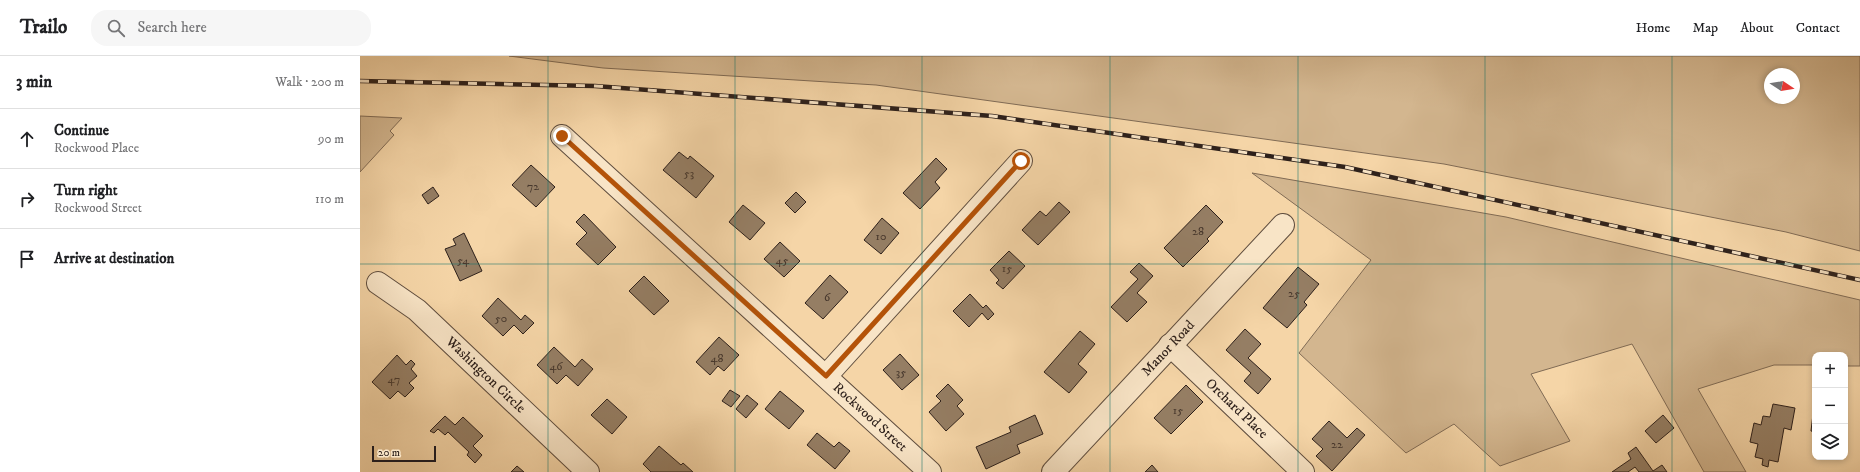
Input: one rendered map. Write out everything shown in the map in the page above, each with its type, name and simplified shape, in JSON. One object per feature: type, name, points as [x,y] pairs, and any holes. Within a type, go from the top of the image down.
[{"type":"street","name":"Rockwood Street","points":[[562,136],[930,472]]},
{"type":"street","points":[[826,376],[1021,161]]},
{"type":"street","name":"Manor Road","points":[[1053,472],[1282,225]]},
{"type":"street","name":"Washington Circle","points":[[378,283],[417,310],[588,472]]},
{"type":"street","name":"Orchard Place","points":[[1170,345],[1303,472]]},
{"type":"shaded area","points":[[509,56],[1860,56],[1860,251],[1786,232],[1444,164],[876,85],[603,68]]},
{"type":"shaded area","points":[[360,116],[402,118],[390,131],[394,135],[360,172]]},
{"type":"shaded area","points":[[1252,173],[1506,217],[1860,300],[1860,366],[1848,366],[1848,352],[1812,352],[1812,365],[1774,365],[1698,389],[1746,472],[1704,472],[1632,344],[1531,374],[1570,441],[1500,466],[1454,424],[1406,453],[1299,353],[1371,260]]},
{"type":"building","points":[[679,152],[688,159],[690,156],[714,176],[696,198],[663,170]]},
{"type":"building","points":[[936,158],[947,169],[935,182],[940,188],[920,209],[903,193]]},
{"type":"building","points":[[531,165],[555,187],[536,207],[512,185]]},
{"type":"building","points":[[433,187],[439,196],[428,204],[422,195]]},
{"type":"building","points":[[796,192],[806,202],[795,213],[785,203]]},
{"type":"building","points":[[1059,202],[1070,212],[1038,245],[1022,230],[1040,211],[1046,216]]},
{"type":"building","points":[[743,205],[765,223],[750,240],[729,222]]},
{"type":"building","points":[[1206,205],[1223,222],[1207,239],[1209,241],[1183,267],[1164,248]]},
{"type":"building","points":[[584,214],[616,247],[598,265],[576,244],[587,233],[576,222]]},
{"type":"building","points":[[882,218],[899,233],[881,254],[864,240]]},
{"type":"building","points":[[464,233],[482,271],[460,281],[445,249],[456,245],[453,239]]},
{"type":"building","points":[[780,242],[800,261],[784,277],[764,259]]},
{"type":"building","points":[[1009,251],[1025,266],[1003,289],[996,283],[999,280],[990,270]]},
{"type":"building","points":[[1139,263],[1153,276],[1137,293],[1147,302],[1127,322],[1111,307],[1138,279],[1130,272]]},
{"type":"building","points":[[1298,267],[1319,284],[1304,302],[1307,305],[1287,328],[1263,308]]},
{"type":"building","points":[[830,275],[848,292],[823,319],[805,303]]},
{"type":"building","points":[[644,276],[669,301],[654,315],[629,291]]},
{"type":"building","points":[[970,294],[983,308],[986,305],[994,314],[988,320],[982,313],[969,327],[953,311]]},
{"type":"building","points":[[498,298],[521,320],[525,315],[534,323],[523,334],[514,325],[503,336],[482,316]]},
{"type":"building","points":[[1245,329],[1261,344],[1248,358],[1271,379],[1258,394],[1244,381],[1251,373],[1226,350]]},
{"type":"building","points":[[1080,331],[1095,344],[1078,364],[1087,372],[1069,393],[1044,372]]},
{"type":"building","points":[[719,337],[739,355],[724,371],[718,366],[710,375],[696,362]]},
{"type":"building","points":[[554,347],[575,367],[582,359],[593,369],[578,386],[566,375],[557,384],[537,365]]},
{"type":"building","points":[[900,354],[919,375],[902,390],[883,370]]},
{"type":"building","points":[[397,355],[406,365],[411,360],[415,364],[411,369],[417,376],[409,383],[414,388],[405,397],[398,391],[390,399],[372,382]]},
{"type":"building","points":[[948,384],[963,400],[957,406],[964,414],[946,431],[929,412],[941,401],[936,396]]},
{"type":"building","points":[[1186,385],[1203,402],[1171,434],[1154,418]]},
{"type":"building","points":[[730,390],[740,396],[731,407],[722,401]]},
{"type":"building","points":[[780,391],[804,411],[789,429],[765,409]]},
{"type":"building","points":[[747,395],[758,404],[746,418],[736,409]]},
{"type":"building","points":[[607,399],[627,417],[612,434],[591,415]]},
{"type":"building","points":[[1773,404],[1795,408],[1791,430],[1784,428],[1778,462],[1769,460],[1768,467],[1762,465],[1763,459],[1755,457],[1758,444],[1750,442],[1754,423],[1761,425],[1763,416],[1770,417]]},
{"type":"building","points":[[1035,415],[1043,434],[1017,445],[1020,453],[986,469],[976,447],[1011,432],[1009,427]]},
{"type":"building","points":[[1663,415],[1674,428],[1656,443],[1645,431]]},
{"type":"building","points":[[445,416],[455,425],[463,417],[483,436],[473,446],[482,455],[475,463],[467,455],[469,452],[448,432],[445,435],[438,429],[434,433],[430,431]]},
{"type":"building","points":[[1329,421],[1347,438],[1357,428],[1365,435],[1332,471],[1316,456],[1323,449],[1312,439]]},
{"type":"building","points":[[817,433],[834,447],[839,442],[850,451],[835,469],[807,445]]},
{"type":"building","points":[[659,446],[681,465],[683,463],[693,472],[651,472],[643,464]]},
{"type":"building","points":[[1636,447],[1653,471],[1662,465],[1667,472],[1639,472],[1635,467],[1628,472],[1612,472],[1631,459],[1628,453]]},
{"type":"building","points":[[1152,465],[1158,472],[1145,472]]},
{"type":"building","points":[[517,466],[524,472],[511,472]]},
{"type":"railway","points":[[360,81],[595,86],[992,116],[1345,167],[1860,280]]},
{"type":"route","points":[[562,136],[826,376],[1021,161]]}]
